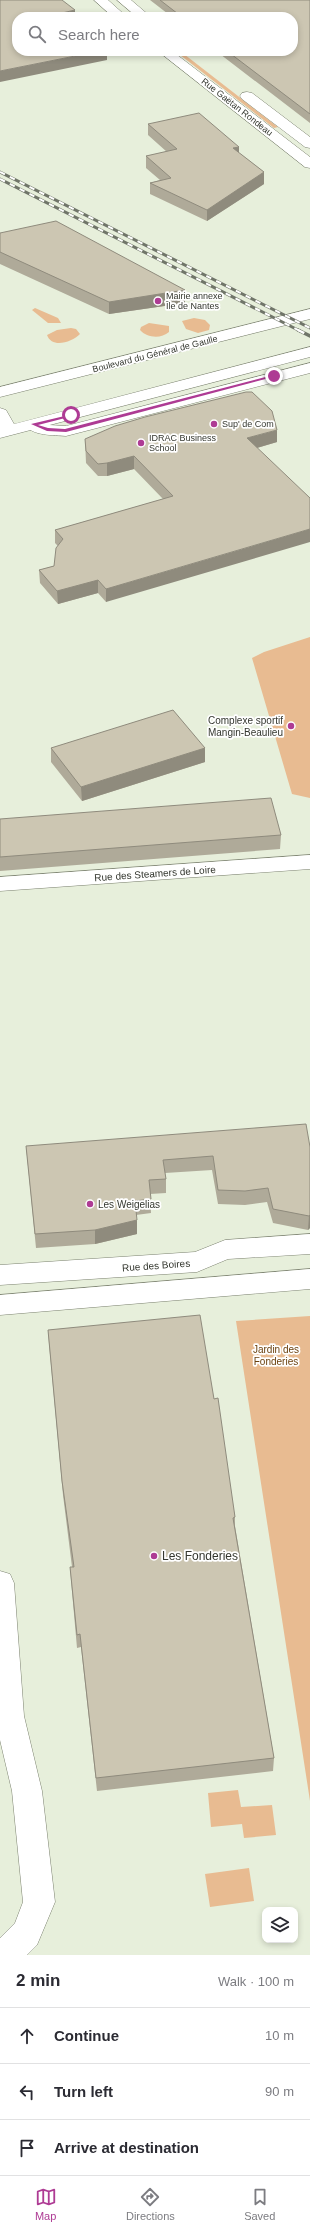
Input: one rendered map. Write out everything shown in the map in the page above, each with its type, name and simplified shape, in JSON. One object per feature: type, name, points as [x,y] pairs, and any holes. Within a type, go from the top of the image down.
[{"type":"street","points":[[100,0],[116,12]]},
{"type":"street","points":[[123,0],[139,12]]},
{"type":"street","name":"Rue Gaëtan Rondeau","points":[[170,56],[310,164]]},
{"type":"street","name":"Rue Gaëtan Rondeau","points":[[238,89],[310,144]]},
{"type":"street","name":"Boulevard du Général de Gaulle","points":[[0,392],[310,314]]},
{"type":"street","points":[[3,432],[310,352]]},
{"type":"street","points":[[33,424],[47,430],[66,431],[310,368]]},
{"type":"street","points":[[0,413],[6,423],[3,432]]},
{"type":"street","name":"Rue des Steamers de Loire","points":[[0,884],[310,862]]},
{"type":"street","name":"Rue des Boires","points":[[0,1275],[197,1262],[225,1250],[310,1244]]},
{"type":"street","points":[[197,1262],[214,1287]]},
{"type":"street","points":[[0,1305],[310,1279]]},
{"type":"street","points":[[0,1582],[8,1716],[26,1791],[39,1902],[26,1934],[5,1955]]},
{"type":"green space","points":[[181,56],[186,56],[278,127],[274,128]]},
{"type":"green space","points":[[35,308],[58,318],[61,323],[48,323],[32,310]]},
{"type":"green space","points":[[194,318],[205,320],[210,325],[209,330],[198,333],[186,329],[182,321]]},
{"type":"green space","points":[[149,323],[169,326],[169,332],[158,337],[146,335],[140,330],[141,327]]},
{"type":"green space","points":[[71,328],[76,329],[80,334],[67,342],[53,342],[47,335],[57,330]]},
{"type":"green space","name":"Complexe sportif Mangin-Beaulieu","points":[[310,637],[310,798],[292,794],[252,658],[264,652]]},
{"type":"green space","name":"Jardin des Fonderies","points":[[310,1316],[310,1801],[236,1321]]},
{"type":"green space","points":[[238,1790],[241,1807],[272,1805],[276,1835],[244,1838],[242,1824],[211,1827],[208,1793]]},
{"type":"green space","points":[[249,1868],[254,1901],[210,1907],[205,1874]]},
{"type":"building","points":[[0,0],[62,0],[75,10],[66,12],[12,12],[12,56],[75,56],[0,71]]},
{"type":"building","points":[[160,0],[310,0],[310,114],[234,56],[298,56],[298,12],[176,12]]},
{"type":"building","points":[[199,113],[239,147],[233,148],[264,172],[207,210],[150,183],[171,178],[146,156],[177,149],[148,124]]},
{"type":"building","points":[[56,221],[185,290],[109,302],[0,252],[0,233]]},
{"type":"building","points":[[246,392],[252,392],[272,411],[277,430],[247,438],[310,498],[310,529],[106,589],[98,580],[57,591],[39,570],[54,566],[56,548],[63,539],[55,530],[173,496],[134,456],[98,464],[86,451],[85,439],[115,426],[145,417]]},
{"type":"building","points":[[173,710],[205,748],[81,787],[51,748]]},
{"type":"building","points":[[271,798],[281,835],[0,857],[0,819]]},
{"type":"building","points":[[306,1124],[310,1147],[309,1216],[273,1209],[268,1188],[245,1191],[218,1190],[213,1156],[163,1160],[166,1179],[149,1180],[151,1199],[135,1201],[137,1220],[95,1230],[35,1234],[26,1146]]},
{"type":"building","name":"Les Fonderies","points":[[200,1315],[214,1399],[218,1398],[235,1517],[233,1518],[274,1758],[96,1778],[80,1634],[77,1635],[70,1567],[74,1567],[62,1481],[48,1330]]},
{"type":"railway","points":[[0,172],[310,328]]},
{"type":"railway","points":[[0,179],[300,331]]},
{"type":"railway","points":[[300,331],[310,336]]},
{"type":"place","name":"Mairie annexe Île de Nantes","points":[[158,301]]},
{"type":"place","name":"Sup' de Com","points":[[214,424]]},
{"type":"place","name":"IDRAC Business School","points":[[141,443]]},
{"type":"place","name":"Complexe sportif Mangin-Beaulieu","points":[[291,726]]},
{"type":"place","name":"Les Weigelias","points":[[90,1204]]},
{"type":"place","name":"Les Fonderies","points":[[154,1556]]},
{"type":"route","points":[[71,415],[33,424],[47,430],[59,432],[66,431],[274,376]]}]
